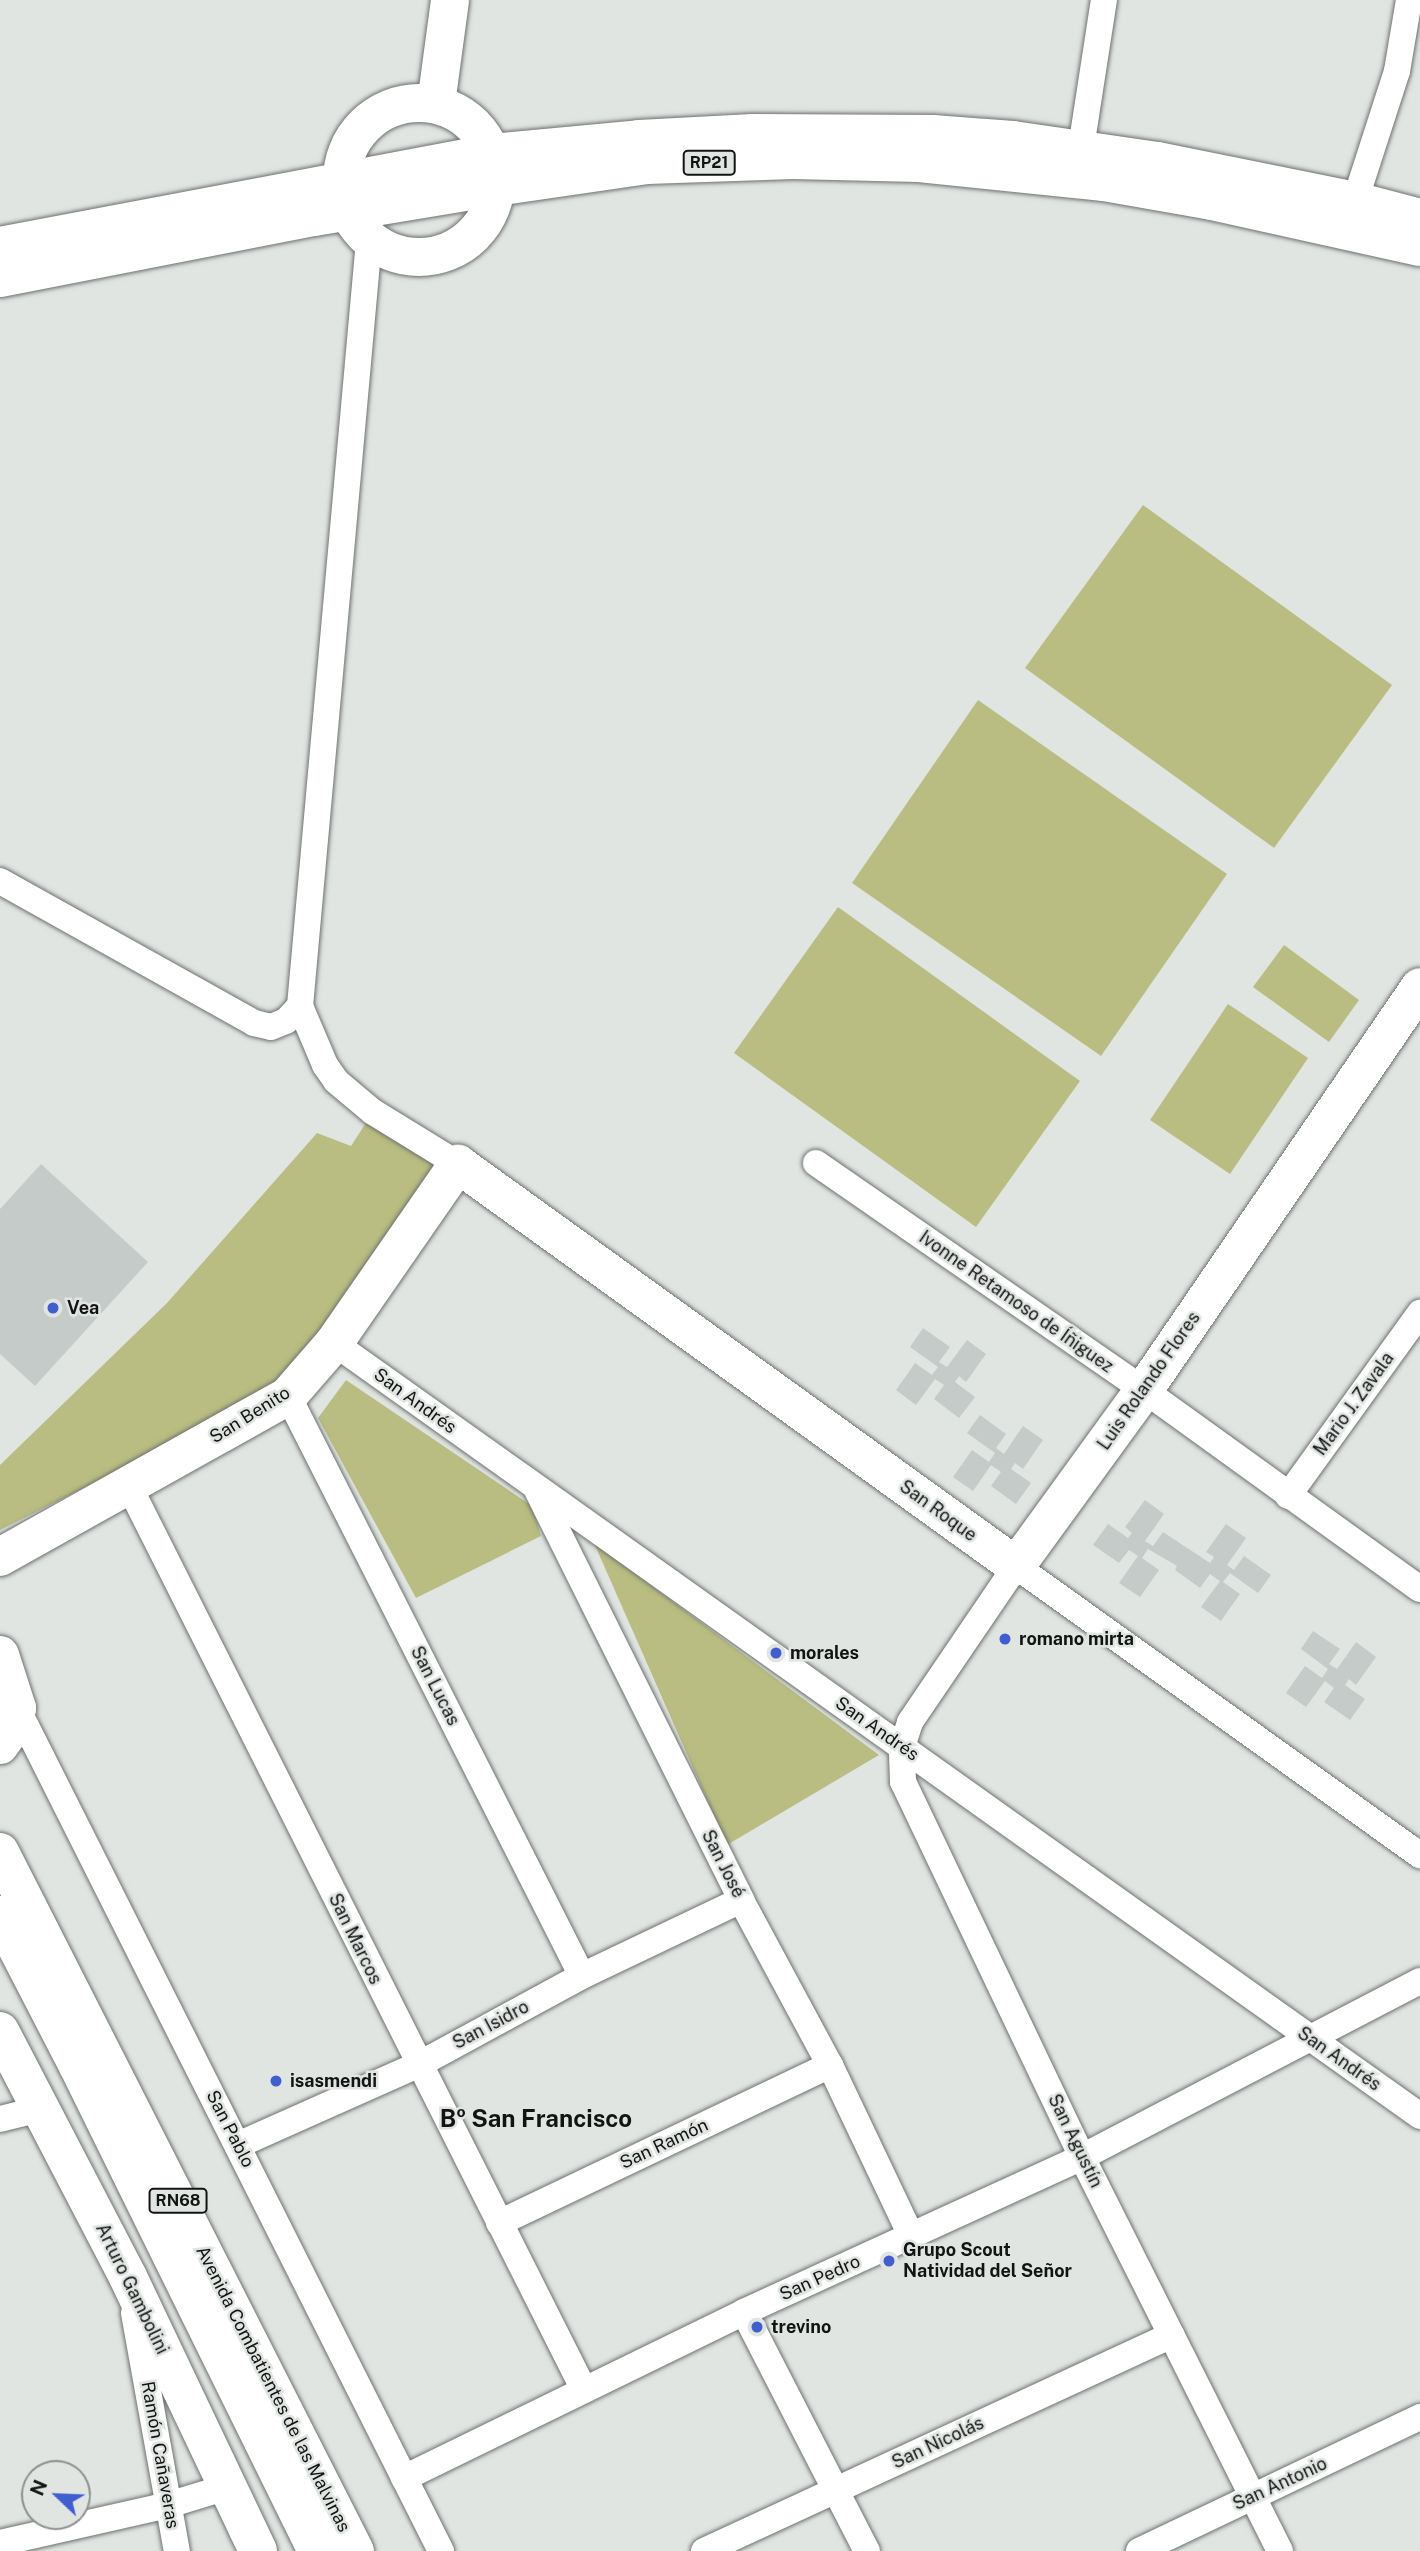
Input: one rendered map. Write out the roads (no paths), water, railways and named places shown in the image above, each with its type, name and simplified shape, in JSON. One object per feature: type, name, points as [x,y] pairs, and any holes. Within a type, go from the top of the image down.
[{"type":"main road","points":[[436,104],[450,0]]},
{"type":"main road","points":[[413,103],[436,104],[460,114],[479,131],[494,170],[492,207],[482,226],[464,243],[442,254],[416,258],[391,253],[353,210],[345,158],[355,137],[370,119],[390,108],[413,103]]},
{"type":"main road","name":"RP21","points":[[0,278],[353,210],[494,170],[639,139],[767,133],[933,134],[1081,148],[1355,201],[1420,218]]},
{"type":"main road","name":"RP21","points":[[494,170],[793,160],[919,163],[1104,182],[1212,201],[1420,247]]},
{"type":"main road","name":"RP21","points":[[0,246],[353,210]]},
{"type":"main road","name":"Luis Rolando Flores","points":[[1016,1566],[1144,1390],[1420,987]]},
{"type":"main road","name":"San Benito","points":[[0,1557],[288,1396],[334,1343],[458,1164]]},
{"type":"main road","name":"San Roque","points":[[458,1164],[1016,1566]]},
{"type":"main road","points":[[0,1656],[17,1708],[9,1732],[0,1745]]},
{"type":"main road","name":"Avenida Combatientes de las Malvinas","points":[[4,1853],[355,2551]]},
{"type":"main road","name":"Avenida Combatientes de las Malvinas","points":[[0,1915],[78,2066],[317,2551]]},
{"type":"main road","name":"Arturo Gambolini","points":[[0,2031],[128,2277],[258,2551]]},
{"type":"street","points":[[1081,148],[1104,0]]},
{"type":"street","points":[[1355,201],[1393,85],[1409,0]]},
{"type":"street","points":[[353,210],[300,1006],[325,1065],[336,1082],[373,1112],[458,1164]]},
{"type":"street","points":[[0,881],[254,1023],[271,1027],[286,1021],[300,1006]]},
{"type":"street","name":"Ivonne Retamoso de Íñiguez","points":[[816,1163],[1144,1390],[1420,1589]]},
{"type":"street","name":"Mario J. Zavala","points":[[1288,1496],[1420,1313]]},
{"type":"street","name":"San Andrés","points":[[334,1343],[1420,2116]]},
{"type":"street","name":"San Lucas","points":[[288,1396],[582,1976]]},
{"type":"street","name":"San Marcos","points":[[129,1486],[418,2065],[584,2390]]},
{"type":"street","name":"San José","points":[[537,1488],[741,1900],[830,2065],[912,2238]]},
{"type":"street","name":"Luis Rolando Flores","points":[[903,1782],[902,1747],[909,1722],[1016,1566]]},
{"type":"street","name":"San Roque","points":[[1016,1566],[1420,1855]]},
{"type":"street","name":"San Pablo","points":[[17,1708],[441,2551]]},
{"type":"street","name":"San Agustín","points":[[903,1782],[1082,2157],[1280,2551]]},
{"type":"street","name":"San Isidro","points":[[238,2145],[418,2065],[582,1976],[741,1900]]},
{"type":"street","name":"San Pedro","points":[[404,2478],[744,2312],[912,2238],[1082,2157],[1420,1982]]},
{"type":"street","name":"San Ramón","points":[[499,2223],[830,2065]]},
{"type":"street","points":[[0,2119],[40,2109]]},
{"type":"street","name":"Ramón Cañaveras","points":[[128,2277],[177,2551]]},
{"type":"street","points":[[744,2312],[867,2551]]},
{"type":"street","name":"San Nicolás","points":[[704,2551],[1172,2335]]},
{"type":"street","name":"San Antonio","points":[[1139,2551],[1420,2417]]},
{"type":"street","points":[[0,2543],[168,2505],[227,2487]]},
{"type":"place","name":"Vea","points":[[53,1308]]},
{"type":"place","name":"romano mirta","points":[[1005,1639]]},
{"type":"place","name":"morales","points":[[776,1653]]},
{"type":"place","name":"isasmendi","points":[[276,2081]]},
{"type":"place","name":"Grupo Scout Natividad del Señor","points":[[889,2261]]},
{"type":"place","name":"trevino","points":[[757,2327]]},
{"type":"district","name":"Bº San Francisco","points":[[536,2119]]}]
